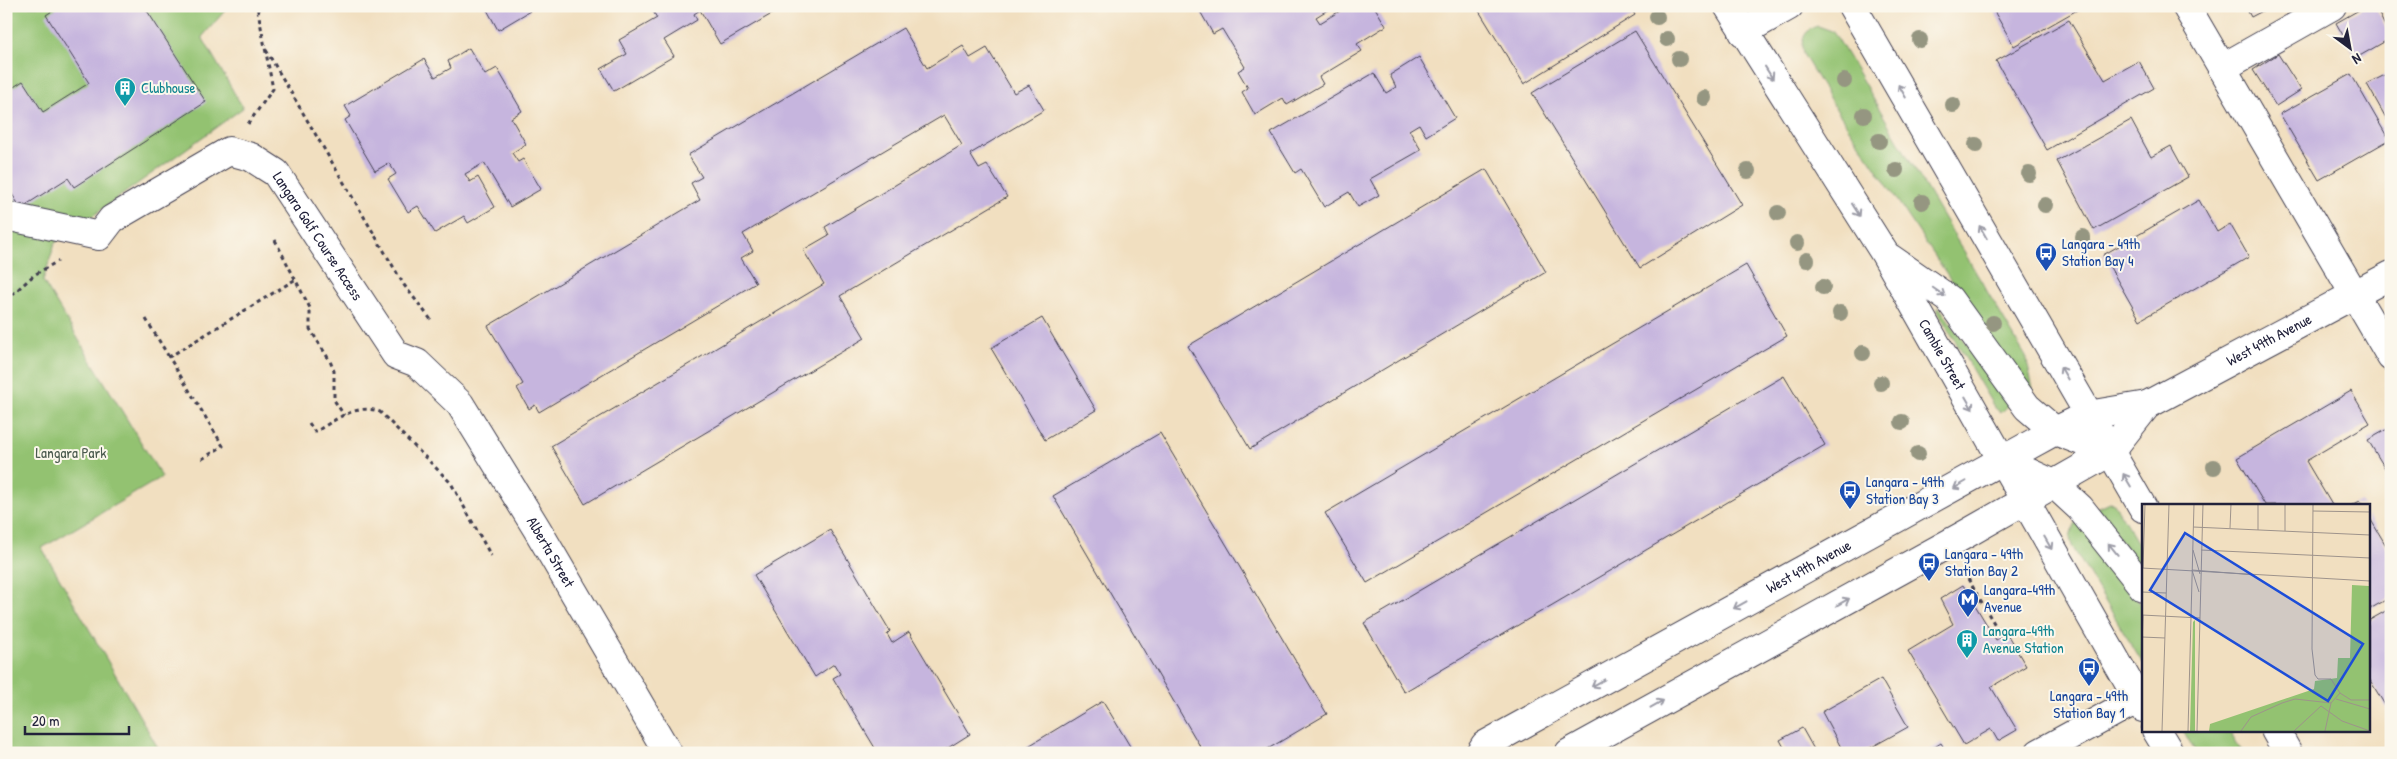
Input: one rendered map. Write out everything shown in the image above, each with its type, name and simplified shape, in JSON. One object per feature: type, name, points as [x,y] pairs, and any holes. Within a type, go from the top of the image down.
[{"type":"street","name":"Cambie Street","points":[[1728,6],[1885,254],[2140,704]]},
{"type":"street","points":[[1743,32],[1789,6]]},
{"type":"street","points":[[1852,6],[2142,506]]},
{"type":"street","points":[[2186,6],[2391,357]]},
{"type":"street","points":[[2222,68],[2332,6]]},
{"type":"street","points":[[6,216],[99,236],[112,219],[229,151]]},
{"type":"street","name":"Langara Golf Course Access","points":[[229,151],[251,157],[276,173],[396,355],[417,363]]},
{"type":"street","points":[[1885,254],[1949,299],[2027,407],[2055,432],[2110,452]]},
{"type":"street","name":"West 49th Avenue","points":[[1480,753],[1485,745],[2055,432],[2088,415],[2147,404],[2391,275]]},
{"type":"street","name":"Alberta Street","points":[[417,363],[460,404],[537,529],[668,753]]},
{"type":"street","name":"West 49th Avenue","points":[[1569,753],[2110,452],[2147,404]]},
{"type":"street","points":[[2002,460],[2054,484],[2080,508],[2142,586]]},
{"type":"street","points":[[2039,753],[2140,704]]},
{"type":"street","points":[[2157,732],[2170,753]]},
{"type":"street","points":[[2276,732],[2288,753]]},
{"type":"path","points":[[229,151],[273,88],[257,6]]},
{"type":"path","points":[[266,50],[404,285],[432,321]]},
{"type":"path","points":[[6,300],[34,275],[99,236]]},
{"type":"path","points":[[275,240],[310,308],[310,329],[334,370],[334,400],[344,415]]},
{"type":"path","points":[[169,356],[296,278]]},
{"type":"path","points":[[146,319],[223,446],[202,459]]},
{"type":"path","points":[[309,423],[315,432],[344,415],[360,409],[372,409],[380,412],[451,483],[491,556]]},
{"type":"path","points":[[1964,572],[2002,637]]},
{"type":"green space","name":"Langara Park","points":[[6,6],[229,6],[202,37],[243,108],[55,243],[43,281],[162,477],[42,548],[161,753],[6,753]]},
{"type":"green space","points":[[1818,26],[1832,31],[1838,39],[2026,357],[2033,389],[2031,392],[2016,377],[1834,106],[1803,54],[1802,45],[1806,33]]},
{"type":"green space","points":[[1939,307],[2010,404],[2001,413],[1994,407],[1937,310]]},
{"type":"green space","points":[[2110,502],[2114,503],[2142,550],[2142,571],[2097,508]]},
{"type":"green space","points":[[2080,520],[2142,606],[2142,662],[2072,546],[2070,538],[2074,524]]},
{"type":"green space","points":[[2184,732],[2230,732],[2243,753],[2196,753]]},
{"type":"building","name":"Clubhouse","points":[[60,6],[144,6],[206,102],[74,187],[68,178],[21,208],[6,185],[6,92],[23,81],[43,112],[89,83],[46,15]]},
{"type":"building","points":[[485,6],[528,6],[530,11],[498,30]]},
{"type":"building","points":[[654,6],[774,6],[777,11],[720,44],[700,10],[694,14],[697,20],[664,40],[674,56],[614,91],[601,69],[627,54],[619,40],[657,18],[651,8]]},
{"type":"building","points":[[1197,6],[1334,6],[1316,17],[1320,23],[1348,6],[1374,6],[1386,26],[1357,44],[1362,51],[1319,77],[1323,84],[1287,105],[1283,98],[1255,115],[1242,92],[1248,88],[1238,71],[1245,67],[1222,29],[1213,34]]},
{"type":"building","points":[[1476,6],[1630,6],[1635,15],[1524,84]]},
{"type":"building","points":[[1991,6],[2084,6],[2014,46]]},
{"type":"building","points":[[2245,6],[2272,6],[2251,17]]},
{"type":"building","points":[[2366,6],[2375,6],[2391,38],[2356,58],[2336,23]]},
{"type":"building","points":[[2069,20],[2105,80],[2139,61],[2154,88],[2047,150],[1996,61]]},
{"type":"building","points":[[903,28],[927,68],[963,46],[970,58],[987,48],[1014,93],[1029,85],[1044,110],[970,154],[979,169],[987,165],[1007,197],[840,296],[865,338],[585,504],[551,446],[824,284],[803,250],[829,235],[825,227],[962,145],[944,115],[743,234],[753,251],[741,258],[756,283],[539,412],[535,405],[529,409],[517,388],[523,384],[488,326],[700,200],[691,183],[702,177],[688,155]]},
{"type":"building","points":[[1635,31],[1742,205],[1640,268],[1532,93]]},
{"type":"building","points":[[469,48],[485,75],[497,68],[522,111],[511,118],[526,144],[512,153],[518,162],[523,159],[541,189],[510,207],[484,163],[465,174],[470,182],[478,177],[495,207],[468,223],[464,216],[435,233],[418,206],[408,212],[388,179],[396,174],[389,163],[375,171],[345,120],[351,116],[345,106],[424,59],[435,77],[451,68],[448,61]]},
{"type":"building","points":[[2278,54],[2301,90],[2276,106],[2253,70]]},
{"type":"building","points":[[1419,57],[1455,118],[1426,136],[1419,124],[1409,130],[1421,150],[1370,179],[1379,195],[1358,207],[1349,192],[1324,207],[1301,169],[1295,173],[1271,133],[1374,73],[1386,93],[1396,87],[1390,75]]},
{"type":"building","points":[[2391,72],[2391,127],[2367,84]]},
{"type":"building","points":[[2351,74],[2389,140],[2319,180],[2280,114]]},
{"type":"building","points":[[2131,120],[2151,157],[2171,146],[2188,177],[2094,230],[2057,161]]},
{"type":"building","points":[[1486,169],[1546,272],[1250,449],[1188,346]]},
{"type":"building","points":[[2199,200],[2217,232],[2230,224],[2249,257],[2140,320],[2103,255]]},
{"type":"building","points":[[1746,265],[1787,336],[1367,583],[1325,513]]},
{"type":"building","points":[[1042,318],[1096,410],[1045,440],[991,348]]},
{"type":"building","points":[[1784,376],[1825,445],[1404,692],[1364,623]]},
{"type":"building","points":[[2351,391],[2370,423],[2306,461],[2331,504],[2264,504],[2237,458]]},
{"type":"building","points":[[2391,427],[2391,467],[2386,470],[2368,440]]},
{"type":"building","points":[[1160,433],[1327,714],[1261,753],[1204,753],[1053,496]]},
{"type":"building","points":[[2370,518],[2391,554],[2391,597],[2370,609]]},
{"type":"building","points":[[830,530],[890,631],[887,634],[892,643],[909,632],[970,734],[940,753],[878,753],[833,678],[840,674],[834,664],[815,677],[754,575]]},
{"type":"building","name":"Langara-49th Avenue Station","points":[[1963,585],[1996,640],[2007,634],[2026,666],[1991,687],[2017,730],[1998,741],[1991,729],[1964,745],[1908,651],[1953,624],[1940,599]]},
{"type":"building","points":[[2391,608],[2391,715],[2370,680],[2370,620]]},
{"type":"building","points":[[1881,679],[1908,727],[1861,753],[1844,753],[1822,712]]},
{"type":"building","points":[[1103,701],[1134,753],[1017,753]]},
{"type":"building","points":[[1802,728],[1816,753],[1783,753],[1786,751],[1780,740]]},
{"type":"building","points":[[1941,743],[1947,753],[1925,753]]},
{"type":"place","name":"Clubhouse","points":[[125,107]]},
{"type":"place","name":"Langara - 49th Station Bay 4","points":[[2046,272]]},
{"type":"place","name":"Langara - 49th Station Bay 3","points":[[1850,510]]},
{"type":"place","name":"Langara - 49th Station Bay 2","points":[[1929,582]]},
{"type":"place","name":"Langara-49th Avenue","points":[[1968,618]]},
{"type":"place","name":"Langara-49th Avenue Station","points":[[1967,659]]},
{"type":"place","name":"Langara - 49th Station Bay 1","points":[[2089,687]]}]
